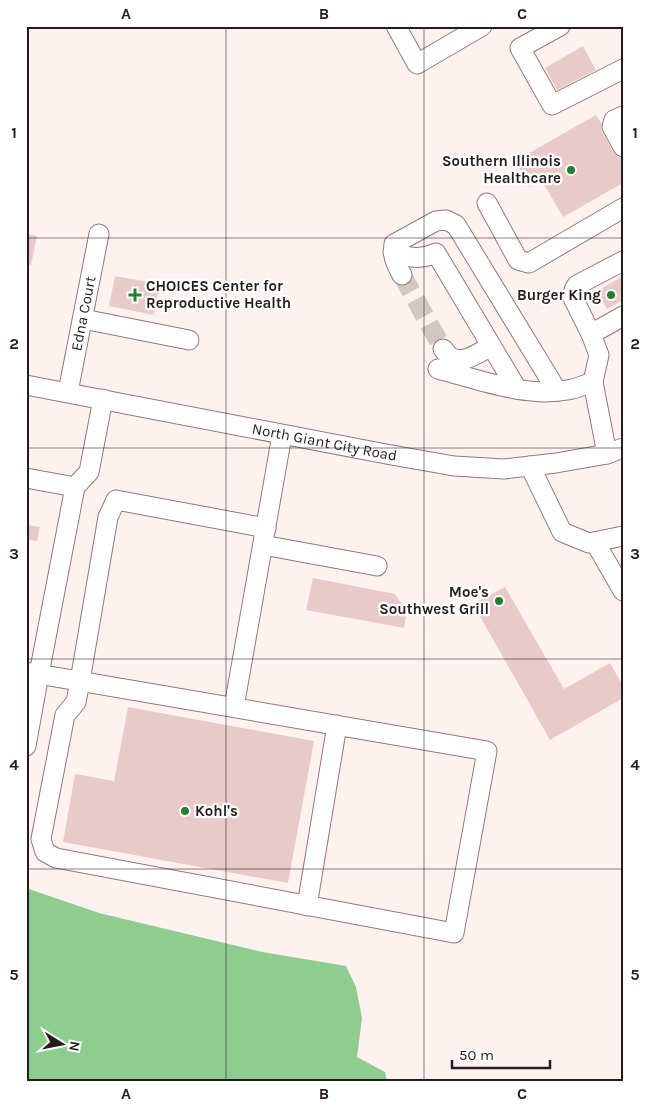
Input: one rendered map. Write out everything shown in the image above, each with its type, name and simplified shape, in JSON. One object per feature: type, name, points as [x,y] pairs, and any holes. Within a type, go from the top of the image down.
[{"type":"street","points":[[396,26],[418,64],[482,26]]},
{"type":"street","points":[[560,26],[520,48],[552,105],[623,69]]},
{"type":"street","points":[[623,116],[614,120],[612,127],[623,147]]},
{"type":"street","points":[[487,203],[518,260],[529,263],[623,208]]},
{"type":"street","points":[[402,275],[394,262],[394,244],[436,221],[446,220],[456,225],[557,391]]},
{"type":"street","name":"Edna Court","points":[[68,392],[99,234]]},
{"type":"street","points":[[393,252],[419,258],[436,253],[517,389]]},
{"type":"street","points":[[615,451],[593,382],[599,355],[573,298],[577,285],[623,261]]},
{"type":"street","points":[[591,334],[623,316]]},
{"type":"street","points":[[83,319],[189,340]]},
{"type":"street","points":[[443,349],[450,358],[458,359],[468,358],[491,346]]},
{"type":"street","points":[[438,368],[517,389],[549,392],[567,390],[593,382]]},
{"type":"street","name":"North Giant City Road","points":[[26,385],[282,435],[454,466],[504,469],[556,463],[615,451]]},
{"type":"street","points":[[26,746],[32,673],[75,487],[89,472],[103,399]]},
{"type":"street","points":[[234,707],[282,435]]},
{"type":"street","points":[[530,466],[562,532],[589,543],[623,536]]},
{"type":"street","points":[[26,478],[75,487]]},
{"type":"street","points":[[32,673],[80,680],[337,724],[487,751],[454,933],[56,858],[46,852],[41,839],[65,715],[76,702],[80,680],[108,517],[116,500],[377,566]]},
{"type":"street","points":[[595,542],[623,591]]},
{"type":"street","points":[[307,906],[337,724]]},
{"type":"green space","points":[[26,888],[99,913],[262,952],[346,966],[356,987],[362,1018],[357,1057],[385,1072],[387,1081],[26,1081]]},
{"type":"building","points":[[583,46],[596,70],[557,90],[545,68]]},
{"type":"building","name":"Southern Illinois Healthcare","points":[[596,115],[601,123],[602,132],[613,152],[623,161],[623,183],[563,217],[541,179],[529,186],[515,161]]},
{"type":"building","points":[[26,234],[37,236],[31,265],[26,264]]},
{"type":"building","name":"CHOICES Center for Reproductive Health","points":[[115,276],[160,284],[154,315],[109,306]]},
{"type":"building","name":"Burger King","points":[[623,276],[623,300],[607,309],[597,291]]},
{"type":"building","points":[[26,525],[40,527],[37,541],[26,539]]},
{"type":"building","points":[[313,578],[395,594],[407,612],[404,628],[306,610]]},
{"type":"building","points":[[505,587],[564,689],[610,663],[623,686],[623,698],[550,740],[473,604]]},
{"type":"building","name":"Kohl's","points":[[128,707],[314,741],[288,883],[63,842],[75,774],[114,781]]},
{"type":"tunnel","points":[[402,275],[443,349]]},
{"type":"place","name":"Southern Illinois Healthcare","points":[[571,170]]},
{"type":"place","name":"CHOICES Center for Reproductive Health","points":[[135,295]]},
{"type":"place","name":"Burger King","points":[[611,295]]},
{"type":"place","name":"Moe's Southwest Grill","points":[[499,601]]},
{"type":"place","name":"Kohl's","points":[[185,811]]}]
